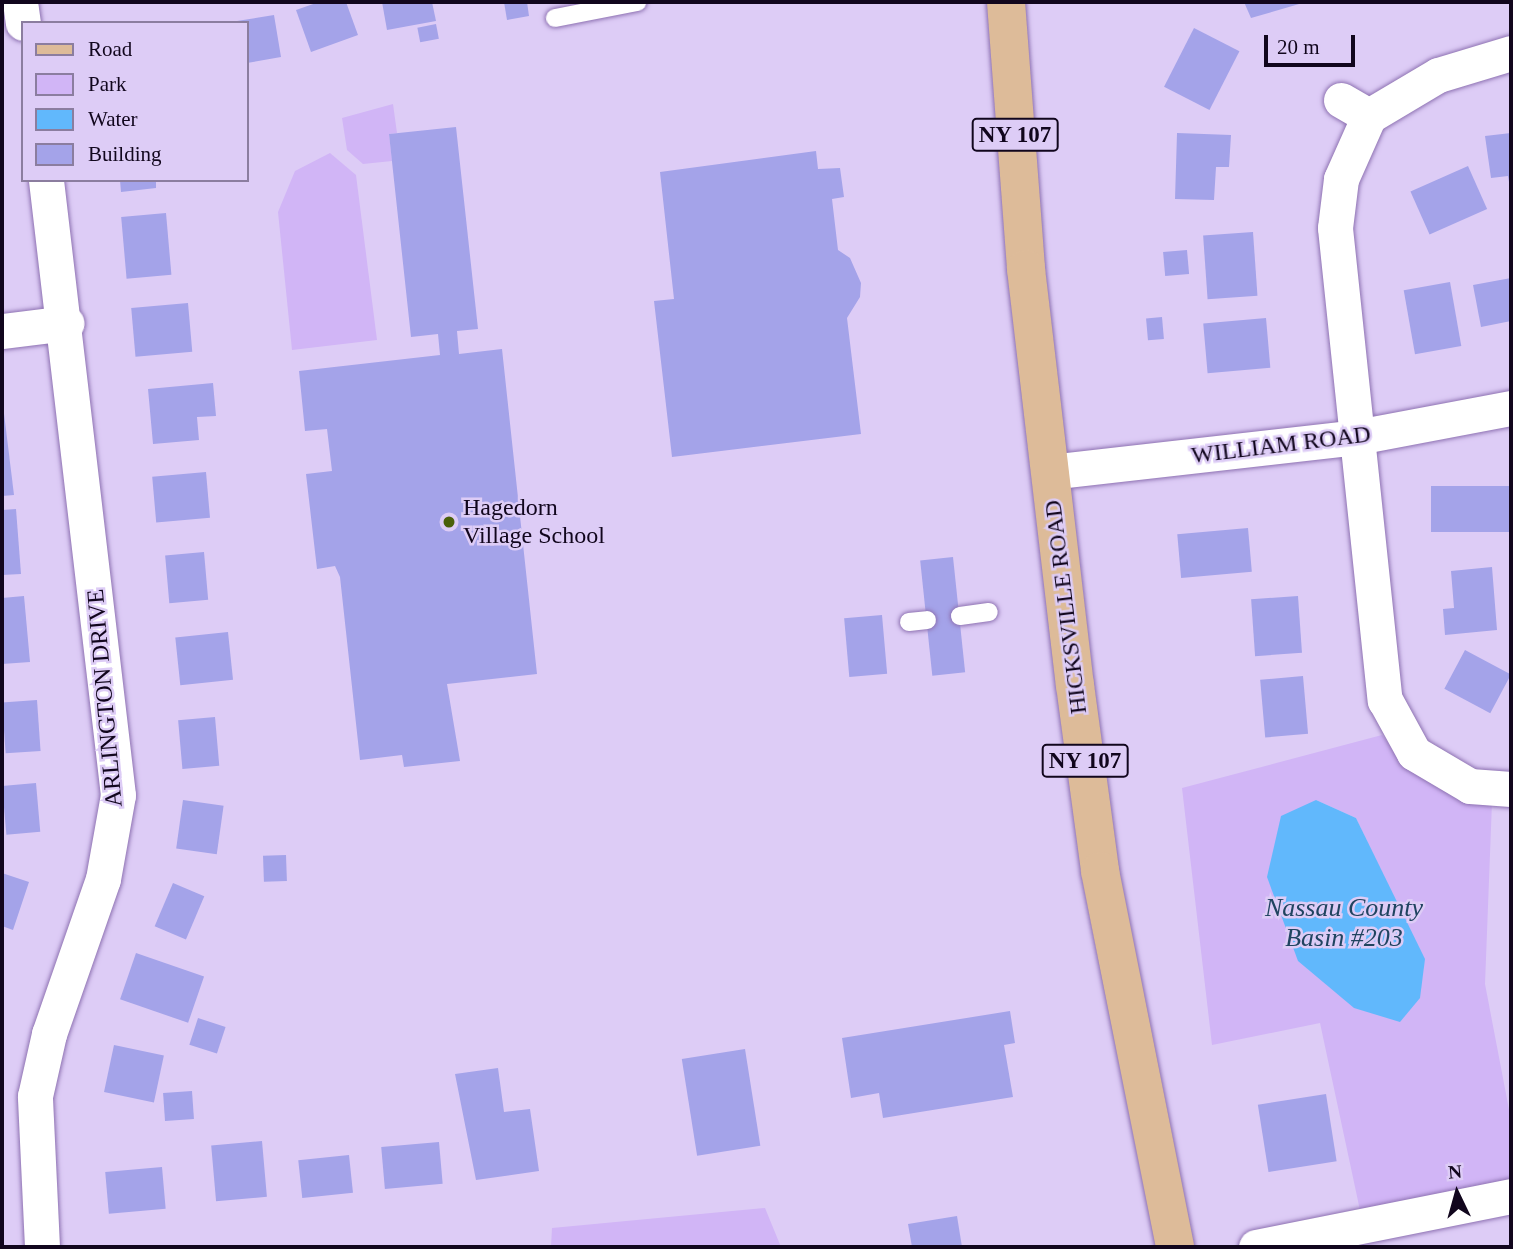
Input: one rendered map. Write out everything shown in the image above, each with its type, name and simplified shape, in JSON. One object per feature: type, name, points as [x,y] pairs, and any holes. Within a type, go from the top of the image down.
[{"type":"main road","name":"HICKSVILLE ROAD","points":[[1006,2],[1026,269],[1100,871],[1175,1247]]},
{"type":"street","points":[[1511,54],[1438,75],[1355,108],[1341,179],[1335,228],[1389,711],[1414,753],[1448,777],[1470,786],[1511,789]]},
{"type":"street","name":"ARLINGTON DRIVE","points":[[42,1247],[35,1096],[49,1034],[103,880],[118,795],[67,323],[46,182]]},
{"type":"street","points":[[2,331],[67,323]]},
{"type":"street","name":"WILLIAM ROAD","points":[[1050,472],[1357,437],[1511,408]]},
{"type":"street","points":[[1256,1247],[1511,1196]]},
{"type":"lane","points":[[555,18],[637,2]]},
{"type":"lane","points":[[960,616],[989,612]]},
{"type":"green space","points":[[393,104],[397,133],[389,134],[392,161],[363,164],[347,150],[342,118]]},
{"type":"green space","points":[[330,153],[356,175],[377,340],[292,350],[278,212],[295,171]]},
{"type":"green space","points":[[1382,735],[1404,764],[1439,789],[1492,802],[1485,984],[1511,1120],[1511,1185],[1361,1215],[1320,1023],[1212,1045],[1182,788]],"holes":[[[1316,800],[1356,818],[1389,888]]]},
{"type":"green space","points":[[765,1208],[781,1247],[551,1247],[552,1228]]},
{"type":"water","name":"Nassau County Basin #203","points":[[1316,800],[1356,818],[1425,959],[1420,998],[1400,1022],[1354,1008],[1298,961],[1267,877],[1281,816]]},
{"type":"building","points":[[319,2],[346,2],[358,35],[311,52],[296,10]]},
{"type":"building","points":[[382,2],[432,2],[436,21],[387,30]]},
{"type":"building","points":[[504,2],[527,2],[529,16],[507,20]]},
{"type":"building","points":[[1244,2],[1306,2],[1251,18]]},
{"type":"building","points":[[274,15],[281,57],[248,63],[248,21],[237,21]]},
{"type":"building","points":[[436,24],[439,39],[420,42],[417,28]]},
{"type":"building","points":[[1194,28],[1239,51],[1209,110],[1164,87]]},
{"type":"building","points":[[456,127],[478,329],[457,331],[459,354],[502,349],[537,674],[447,684],[460,761],[404,767],[402,755],[360,760],[340,577],[335,566],[317,569],[306,474],[332,471],[327,429],[305,431],[299,371],[440,355],[438,334],[411,337],[389,134]]},
{"type":"building","points":[[1177,133],[1231,135],[1229,167],[1216,167],[1214,200],[1175,199]]},
{"type":"building","points":[[1511,133],[1510,188],[1508,176],[1491,178],[1485,136]]},
{"type":"building","points":[[816,151],[818,169],[840,168],[844,197],[832,199],[838,250],[850,258],[861,283],[860,297],[847,318],[861,434],[672,457],[654,301],[674,299],[660,172]]},
{"type":"building","points":[[1468,166],[1487,209],[1430,235],[1410,192]]},
{"type":"building","points":[[120,182],[156,182],[156,188],[121,192]]},
{"type":"building","points":[[166,213],[171,275],[127,279],[121,217]]},
{"type":"building","points":[[1253,232],[1257,296],[1208,299],[1203,235]]},
{"type":"building","points":[[1187,250],[1189,274],[1165,276],[1163,252]]},
{"type":"building","points":[[1511,278],[1511,321],[1481,327],[1473,285]]},
{"type":"building","points":[[1450,282],[1461,346],[1415,354],[1404,290]]},
{"type":"building","points":[[188,303],[192,352],[135,357],[131,308]]},
{"type":"building","points":[[1162,317],[1164,339],[1148,340],[1146,318]]},
{"type":"building","points":[[1266,318],[1270,368],[1208,373],[1203,323]]},
{"type":"building","points":[[213,383],[216,416],[197,417],[199,440],[153,444],[148,389]]},
{"type":"building","points":[[2,397],[14,495],[2,496]]},
{"type":"building","points":[[206,472],[210,518],[156,523],[152,477]]},
{"type":"building","points":[[1431,486],[1511,486],[1511,532],[1431,532]]},
{"type":"building","points":[[16,509],[21,574],[2,575],[2,510]]},
{"type":"building","points":[[1248,528],[1252,572],[1181,578],[1177,534]]},
{"type":"building","points":[[204,552],[208,600],[169,603],[165,555]]},
{"type":"building","points":[[953,557],[965,672],[932,676],[920,560]]},
{"type":"building","points":[[1492,567],[1497,630],[1445,635],[1443,609],[1454,608],[1451,571]]},
{"type":"building","points":[[24,596],[30,662],[2,664],[2,598]]},
{"type":"building","points":[[1298,596],[1302,653],[1255,656],[1251,599]]},
{"type":"building","points":[[882,615],[887,674],[849,677],[844,618]]},
{"type":"building","points":[[228,632],[233,680],[180,685],[175,638]]},
{"type":"building","points":[[1465,650],[1511,674],[1490,713],[1444,689]]},
{"type":"building","points":[[1303,676],[1308,734],[1265,738],[1260,680]]},
{"type":"building","points":[[37,700],[41,751],[6,753],[2,702]]},
{"type":"building","points":[[215,717],[219,766],[182,769],[178,720]]},
{"type":"building","points":[[36,783],[40,832],[6,835],[2,786]]},
{"type":"building","points":[[183,800],[224,806],[217,854],[176,849]]},
{"type":"building","points":[[286,855],[287,881],[264,882],[263,856]]},
{"type":"building","points":[[2,873],[29,882],[13,930],[2,926]]},
{"type":"building","points":[[173,883],[204,896],[186,940],[155,926]]},
{"type":"building","points":[[136,953],[204,976],[188,1023],[120,999]]},
{"type":"building","points":[[1010,1011],[1015,1043],[1004,1045],[1013,1097],[883,1118],[879,1093],[851,1098],[842,1038]]},
{"type":"building","points":[[198,1018],[226,1027],[217,1054],[189,1045]]},
{"type":"building","points":[[114,1045],[164,1056],[154,1103],[104,1092]]},
{"type":"building","points":[[745,1049],[760,1146],[697,1156],[682,1059]]},
{"type":"building","points":[[498,1068],[504,1112],[530,1109],[539,1171],[476,1180],[455,1074]]},
{"type":"building","points":[[192,1091],[194,1119],[165,1121],[163,1093]]},
{"type":"building","points":[[1326,1094],[1337,1161],[1268,1172],[1258,1105]]},
{"type":"building","points":[[262,1141],[267,1197],[216,1201],[211,1145]]},
{"type":"building","points":[[439,1142],[443,1184],[385,1189],[381,1147]]},
{"type":"building","points":[[349,1155],[353,1193],[302,1198],[298,1160]]},
{"type":"building","points":[[162,1167],[166,1209],[109,1214],[105,1172]]},
{"type":"building","points":[[957,1216],[962,1247],[912,1247],[908,1224]]},
{"type":"place","name":"Hagedorn Village School","points":[[449,522]]}]
